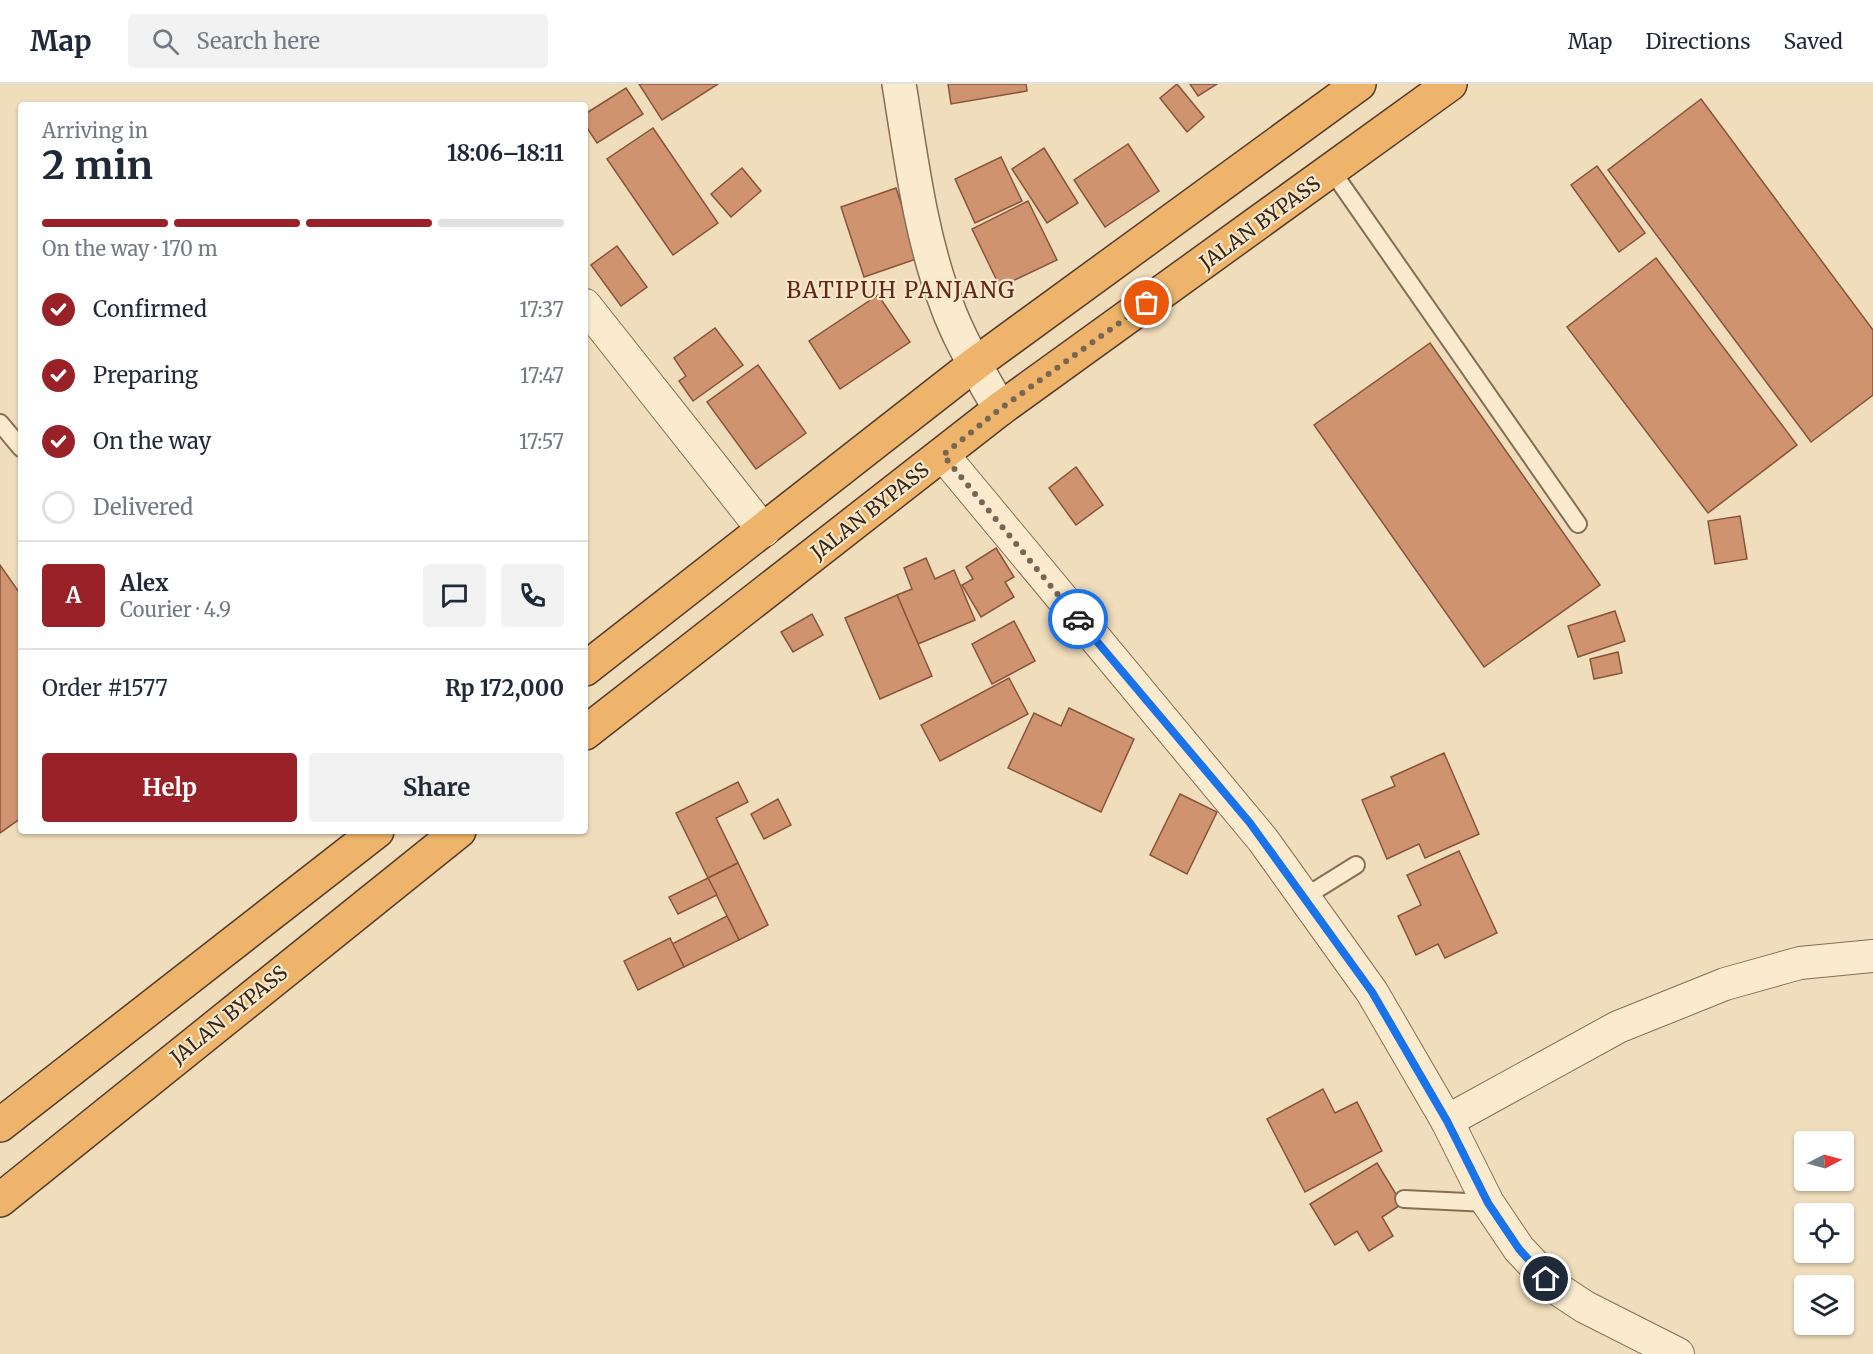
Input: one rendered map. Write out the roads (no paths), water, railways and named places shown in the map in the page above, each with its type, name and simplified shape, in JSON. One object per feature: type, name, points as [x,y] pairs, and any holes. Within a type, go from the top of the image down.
[{"type":"highway","points":[[588,667],[975,364],[1359,84]]},
{"type":"highway","name":"JALAN BYPASS","points":[[588,731],[1000,409],[1450,84]]},
{"type":"highway","points":[[0,1125],[370,834]]},
{"type":"highway","name":"JALAN BYPASS","points":[[2,1199],[455,834]]},
{"type":"street","points":[[899,84],[919,203],[938,282],[946,305],[1000,409]]},
{"type":"street","points":[[588,309],[764,531]]},
{"type":"street","points":[[943,455],[1122,674],[1223,789],[1372,992],[1447,1121],[1488,1203],[1519,1249],[1556,1288],[1584,1306],[1678,1354]]},
{"type":"street","points":[[1447,1121],[1618,1027],[1725,984],[1800,963],[1873,956]]},
{"type":"lane","points":[[1332,171],[1578,524]]},
{"type":"lane","points":[[0,423],[18,444]]},
{"type":"lane","points":[[1303,898],[1356,865]]},
{"type":"lane","points":[[1404,1199],[1488,1203]]},
{"type":"district","name":"BATIPUH PANJANG","points":[[901,290]]}]
